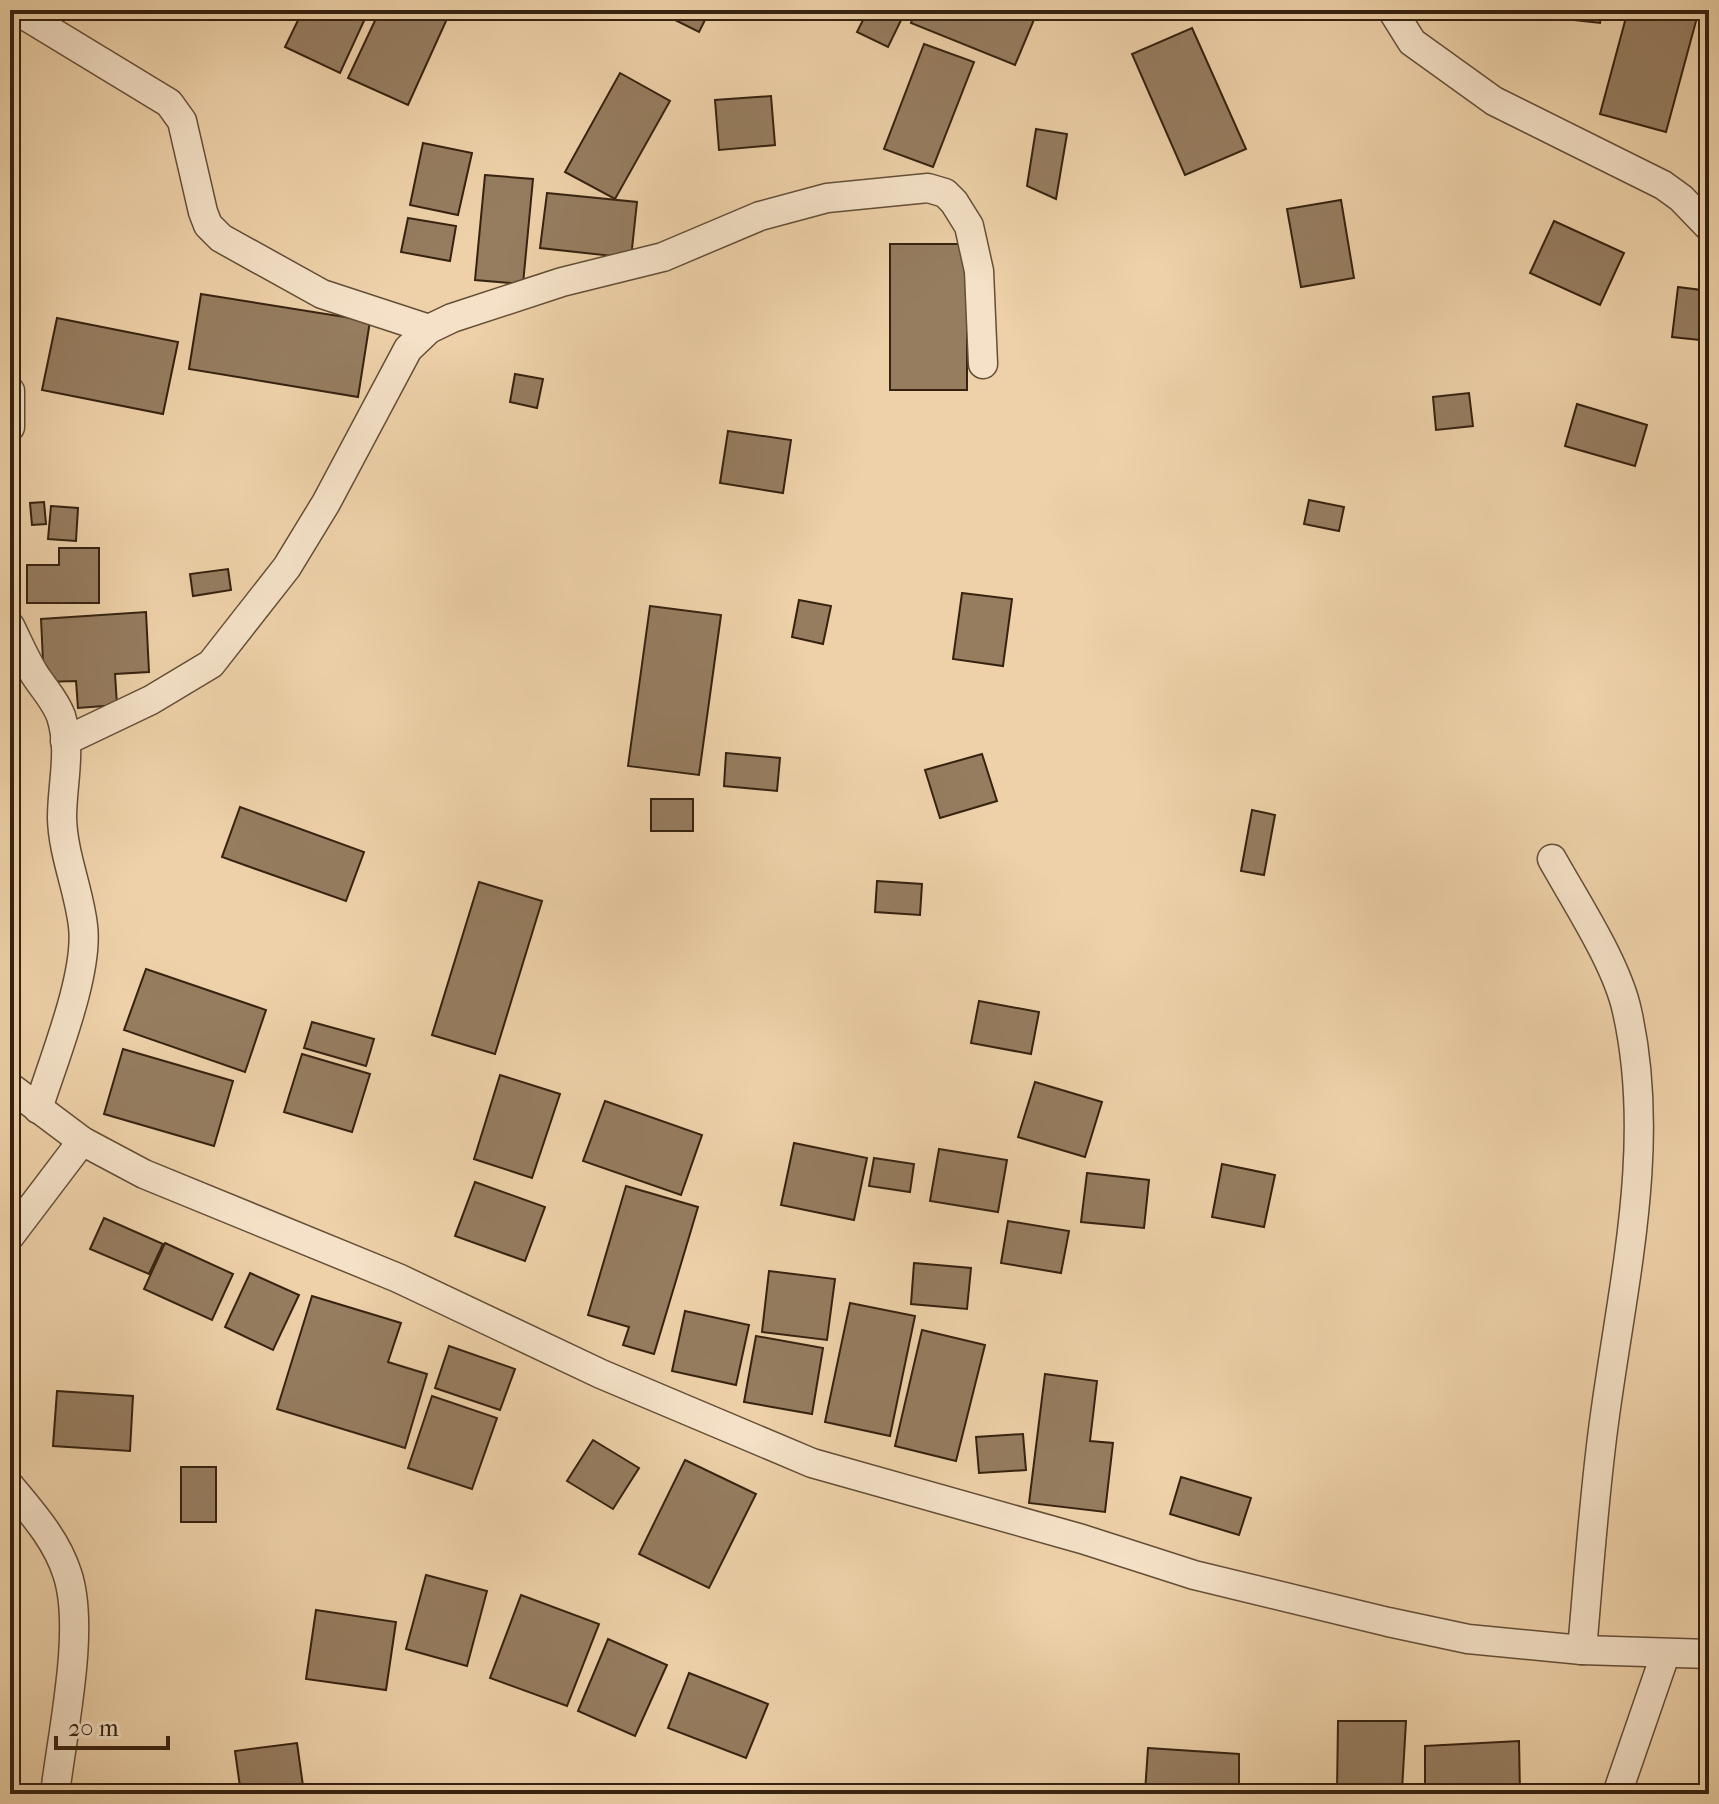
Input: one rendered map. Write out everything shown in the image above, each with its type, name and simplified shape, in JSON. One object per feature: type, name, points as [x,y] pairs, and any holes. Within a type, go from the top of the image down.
[{"type":"street","points":[[16,10],[169,103],[182,121],[208,225],[221,238],[322,294],[429,329]]},
{"type":"street","points":[[1392,10],[1412,42],[1494,101],[1663,185],[1681,198],[1709,227]]},
{"type":"street","points":[[1412,42],[1417,10]]},
{"type":"street","points":[[65,741],[151,700],[211,664],[287,567],[339,480],[408,349],[429,329],[452,318],[562,282],[663,257],[760,216],[827,198],[928,188],[945,193],[969,226],[979,271],[983,364]]},
{"type":"street","points":[[10,391],[10,427]]},
{"type":"street","points":[[10,626],[34,674],[57,705],[65,741],[68,778],[62,817],[83,927],[82,954],[38,1109]]},
{"type":"street","points":[[1552,859],[1595,935],[1627,1007],[1638,1071],[1642,1132],[1600,1452],[1582,1650]]},
{"type":"street","points":[[10,1087],[82,1141],[144,1174],[398,1278],[601,1374],[812,1463],[1082,1539],[1194,1575],[1320,1607],[1468,1639],[1665,1655],[1708,1652]]},
{"type":"street","points":[[10,1236],[82,1141]]},
{"type":"street","points":[[10,1486],[47,1532],[67,1574],[76,1620],[55,1794]]},
{"type":"street","points":[[1617,1794],[1665,1655]]},
{"type":"building","points":[[303,10],[369,10],[340,73],[285,47]]},
{"type":"building","points":[[380,10],[451,10],[408,105],[348,78]]},
{"type":"building","points":[[655,10],[710,10],[699,32]]},
{"type":"building","points":[[868,10],[906,10],[888,47],[857,32]]},
{"type":"building","points":[[916,10],[1038,10],[1015,65],[911,23]]},
{"type":"building","points":[[1567,10],[1602,10],[1600,23],[1566,19]]},
{"type":"building","points":[[1628,10],[1699,10],[1666,132],[1600,114]]},
{"type":"building","points":[[1192,28],[1246,149],[1185,175],[1132,54]]},
{"type":"building","points":[[924,44],[974,62],[933,167],[884,149]]},
{"type":"building","points":[[620,73],[670,101],[615,199],[565,172]]},
{"type":"building","points":[[771,96],[775,145],[719,150],[715,100]]},
{"type":"building","points":[[1036,129],[1067,134],[1056,199],[1027,186]]},
{"type":"building","points":[[423,143],[472,153],[458,215],[410,205]]},
{"type":"building","points":[[485,175],[533,179],[523,284],[475,280]]},
{"type":"building","points":[[547,193],[637,202],[631,258],[540,248]]},
{"type":"building","points":[[1341,200],[1354,278],[1301,287],[1287,209]]},
{"type":"building","points":[[408,218],[456,226],[450,261],[401,252]]},
{"type":"building","points":[[1554,221],[1624,253],[1600,305],[1530,273]]},
{"type":"building","points":[[890,244],[967,244],[967,390],[890,390]]},
{"type":"building","points":[[1678,287],[1709,291],[1709,341],[1672,337]]},
{"type":"building","points":[[201,294],[370,321],[358,397],[189,369]]},
{"type":"building","points":[[57,318],[178,342],[163,414],[42,390]]},
{"type":"building","points":[[515,374],[543,379],[537,408],[510,402]]},
{"type":"building","points":[[1469,393],[1473,426],[1436,430],[1433,397]]},
{"type":"building","points":[[1577,404],[1647,425],[1635,466],[1565,446]]},
{"type":"building","points":[[728,431],[791,440],[783,493],[720,483]]},
{"type":"building","points":[[1309,500],[1344,507],[1339,531],[1304,524]]},
{"type":"building","points":[[44,502],[46,524],[32,525],[30,503]]},
{"type":"building","points":[[51,506],[78,508],[76,541],[48,539]]},
{"type":"building","points":[[59,548],[99,548],[99,603],[27,603],[27,565],[59,565]]},
{"type":"building","points":[[228,569],[231,590],[193,596],[190,574]]},
{"type":"building","points":[[962,593],[1012,599],[1003,666],[953,659]]},
{"type":"building","points":[[799,600],[831,606],[823,644],[792,637]]},
{"type":"building","points":[[650,606],[721,615],[699,775],[628,766]]},
{"type":"building","points":[[146,612],[149,672],[115,674],[117,705],[78,708],[76,681],[44,682],[41,619]]},
{"type":"building","points":[[726,753],[780,758],[777,791],[724,786]]},
{"type":"building","points":[[982,754],[997,801],[940,818],[925,770]]},
{"type":"building","points":[[651,799],[693,799],[693,831],[651,831]]},
{"type":"building","points":[[240,807],[364,852],[346,901],[222,857]]},
{"type":"building","points":[[1252,810],[1275,815],[1264,875],[1241,871]]},
{"type":"building","points":[[877,881],[922,884],[920,915],[875,912]]},
{"type":"building","points":[[479,882],[542,901],[495,1054],[432,1035]]},
{"type":"building","points":[[146,969],[266,1010],[245,1072],[124,1030]]},
{"type":"building","points":[[979,1001],[1039,1012],[1031,1054],[971,1043]]},
{"type":"building","points":[[312,1022],[374,1039],[366,1066],[304,1048]]},
{"type":"building","points":[[123,1049],[233,1081],[214,1146],[104,1114]]},
{"type":"building","points":[[302,1054],[370,1074],[352,1132],[284,1112]]},
{"type":"building","points":[[500,1075],[560,1094],[532,1178],[474,1159]]},
{"type":"building","points":[[1035,1082],[1102,1102],[1085,1157],[1018,1137]]},
{"type":"building","points":[[605,1101],[702,1135],[681,1195],[583,1161]]},
{"type":"building","points":[[794,1143],[867,1158],[854,1220],[781,1205]]},
{"type":"building","points":[[939,1149],[1007,1160],[998,1212],[930,1201]]},
{"type":"building","points":[[874,1158],[914,1164],[910,1192],[869,1186]]},
{"type":"building","points":[[1222,1164],[1275,1175],[1264,1227],[1212,1217]]},
{"type":"building","points":[[1087,1173],[1149,1180],[1144,1228],[1081,1222]]},
{"type":"building","points":[[475,1182],[545,1207],[525,1261],[455,1236]]},
{"type":"building","points":[[626,1186],[698,1207],[654,1354],[623,1345],[629,1327],[588,1315]]},
{"type":"building","points":[[104,1218],[163,1244],[149,1274],[90,1249]]},
{"type":"building","points":[[1008,1221],[1069,1231],[1061,1273],[1001,1263]]},
{"type":"building","points":[[165,1243],[233,1274],[212,1320],[144,1289]]},
{"type":"building","points":[[914,1263],[971,1268],[967,1309],[911,1304]]},
{"type":"building","points":[[769,1271],[835,1279],[827,1340],[762,1332]]},
{"type":"building","points":[[250,1273],[299,1295],[273,1350],[225,1327]]},
{"type":"building","points":[[312,1296],[401,1323],[388,1362],[427,1374],[405,1448],[277,1409]]},
{"type":"building","points":[[850,1303],[915,1316],[890,1436],[825,1422]]},
{"type":"building","points":[[685,1311],[749,1325],[736,1385],[672,1371]]},
{"type":"building","points":[[922,1330],[985,1345],[956,1461],[895,1446]]},
{"type":"building","points":[[756,1336],[823,1348],[812,1414],[744,1402]]},
{"type":"building","points":[[449,1346],[515,1369],[500,1410],[435,1388]]},
{"type":"building","points":[[1045,1374],[1097,1381],[1090,1441],[1113,1443],[1105,1512],[1029,1503]]},
{"type":"building","points":[[57,1391],[133,1396],[130,1451],[53,1446]]},
{"type":"building","points":[[432,1396],[497,1418],[472,1489],[408,1468]]},
{"type":"building","points":[[1023,1434],[1026,1470],[979,1473],[976,1437]]},
{"type":"building","points":[[593,1440],[639,1468],[613,1509],[567,1481]]},
{"type":"building","points":[[685,1460],[756,1494],[709,1588],[639,1554]]},
{"type":"building","points":[[181,1467],[216,1467],[216,1522],[181,1522]]},
{"type":"building","points":[[1181,1477],[1251,1498],[1239,1535],[1170,1514]]},
{"type":"building","points":[[426,1575],[487,1591],[467,1666],[406,1649]]},
{"type":"building","points":[[521,1595],[599,1624],[567,1706],[490,1678]]},
{"type":"building","points":[[316,1610],[396,1622],[386,1690],[306,1679]]},
{"type":"building","points":[[608,1639],[667,1665],[635,1736],[578,1711]]},
{"type":"building","points":[[689,1673],[768,1704],[746,1758],[668,1728]]},
{"type":"building","points":[[1338,1721],[1406,1721],[1402,1790],[1337,1792]]},
{"type":"building","points":[[1519,1741],[1520,1794],[1425,1794],[1425,1746]]},
{"type":"building","points":[[297,1743],[304,1793],[241,1794],[235,1751]]},
{"type":"building","points":[[1148,1748],[1239,1754],[1239,1792],[1145,1792]]}]
